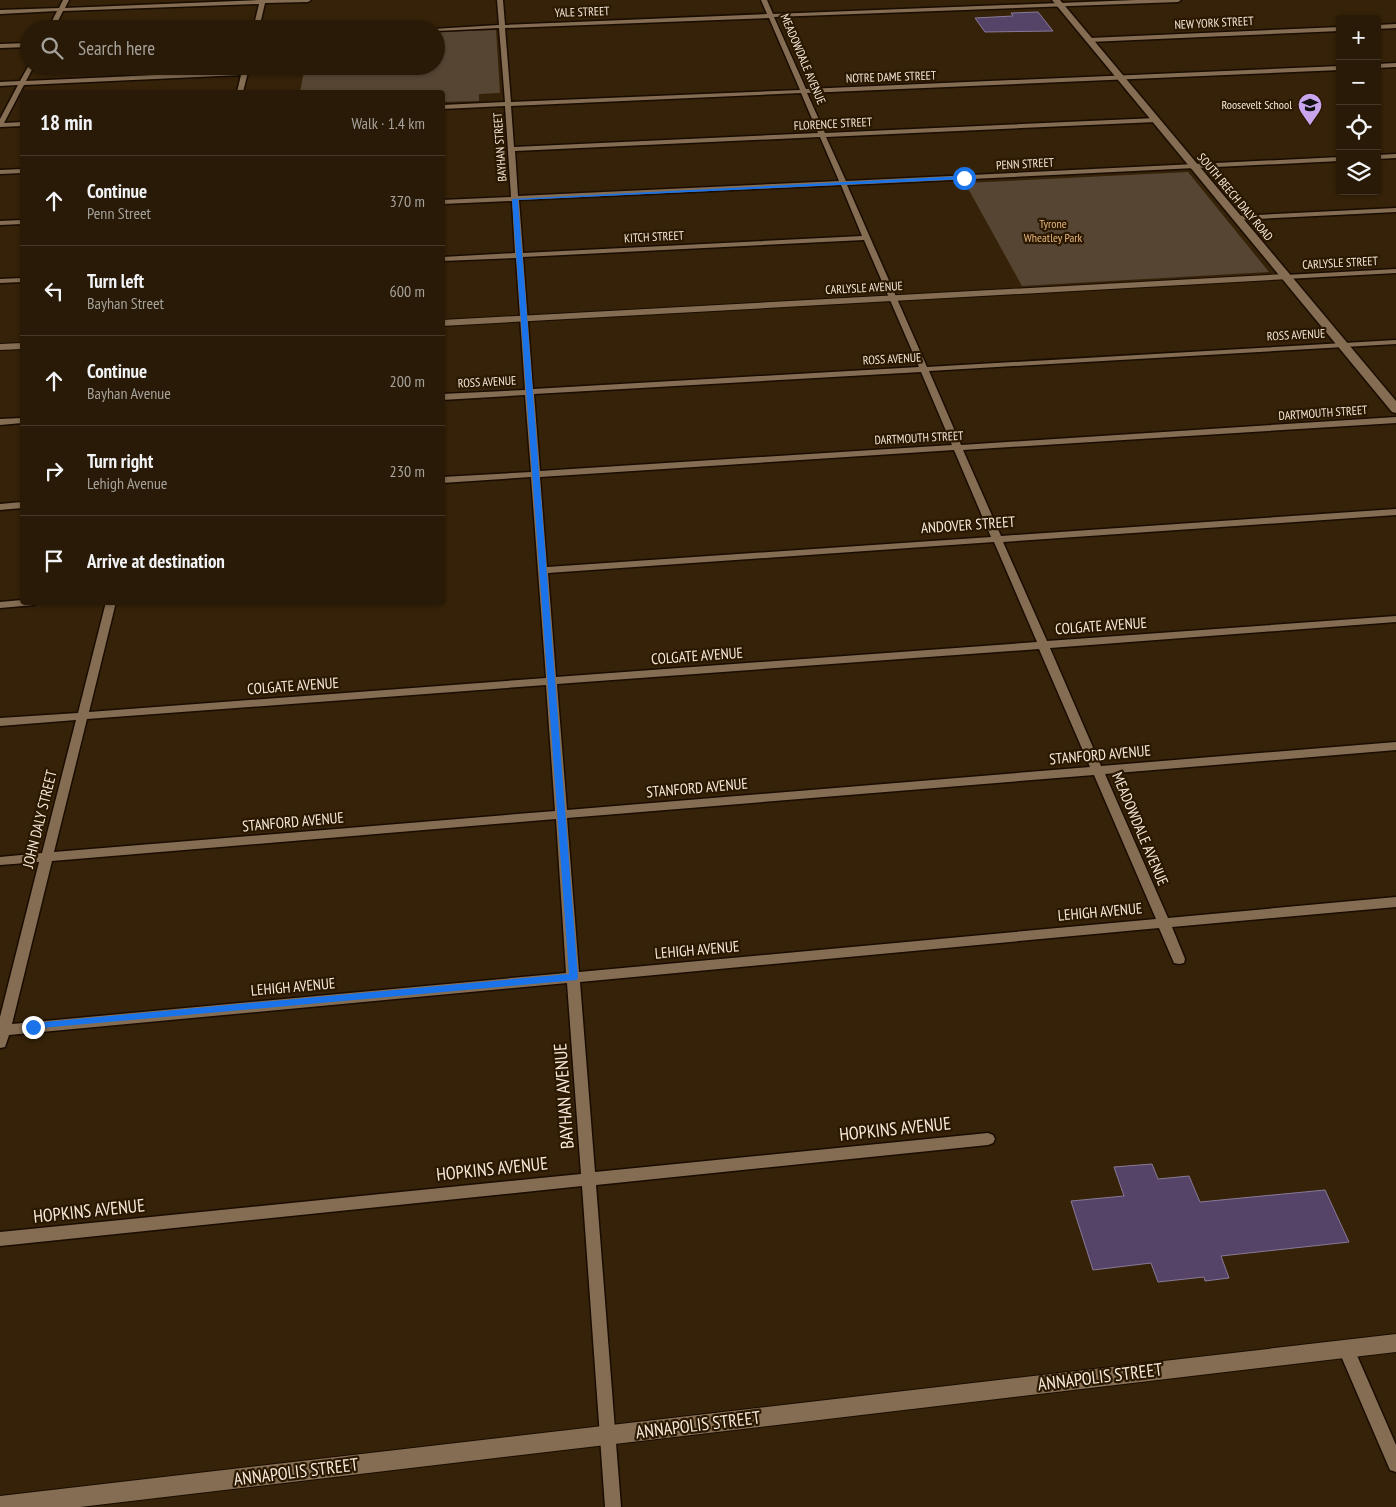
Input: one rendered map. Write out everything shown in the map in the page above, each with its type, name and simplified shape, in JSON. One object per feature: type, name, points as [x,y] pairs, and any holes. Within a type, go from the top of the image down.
[{"type":"main road","name":"SOUTH BEECH DALY ROAD","points":[[1058,3],[1396,409]]},
{"type":"street","points":[[56,20],[66,0]]},
{"type":"street","points":[[0,12],[308,0]]},
{"type":"street","name":"BAYHAN STREET","points":[[500,0],[551,682]]},
{"type":"street","name":"MEADOWDALE AVENUE","points":[[764,0],[1179,959]]},
{"type":"street","name":"YALE STREET","points":[[445,29],[1058,3],[1178,0]]},
{"type":"street","points":[[258,20],[263,1]]},
{"type":"street","points":[[1381,27],[1396,26]]},
{"type":"street","name":"NEW YORK STREET","points":[[1089,40],[1336,29]]},
{"type":"street","points":[[0,46],[20,45]]},
{"type":"street","points":[[1381,66],[1396,65]]},
{"type":"street","name":"NOTRE DAME STREET","points":[[445,106],[1336,68]]},
{"type":"street","points":[[0,125],[26,75]]},
{"type":"street","points":[[0,84],[220,75]]},
{"type":"street","points":[[241,90],[245,75]]},
{"type":"street","name":"FLORENCE STREET","points":[[511,149],[1156,120]]},
{"type":"street","points":[[0,125],[20,124]]},
{"type":"street","points":[[1381,157],[1396,156]]},
{"type":"street","name":"PENN STREET","points":[[445,202],[1336,159]]},
{"type":"street","points":[[0,172],[20,170]]},
{"type":"street","points":[[1237,218],[1396,210]]},
{"type":"street","points":[[0,223],[20,222]]},
{"type":"street","name":"KITCH STREET","points":[[445,259],[866,238]]},
{"type":"street","name":"CARLYSLE STREET","points":[[1286,277],[1396,271]]},
{"type":"street","name":"CARLYSLE AVENUE","points":[[445,323],[1286,277]]},
{"type":"street","points":[[0,281],[20,280]]},
{"type":"street","name":"ROSS AVENUE","points":[[445,397],[1396,342]]},
{"type":"street","points":[[0,347],[20,346]]},
{"type":"street","name":"DARTMOUTH STREET","points":[[445,480],[1396,420]]},
{"type":"street","points":[[0,422],[20,421]]},
{"type":"street","points":[[0,507],[20,506]]},
{"type":"street","name":"ANDOVER STREET","points":[[542,570],[1396,512]]},
{"type":"street","points":[[0,605],[20,603]]},
{"type":"street","name":"JOHN DALY STREET","points":[[0,1043],[110,605]]},
{"type":"street","name":"COLGATE AVENUE","points":[[0,722],[1396,619]]},
{"type":"street","name":"BAYHAN AVENUE","points":[[551,682],[612,1507]]},
{"type":"street","name":"STANFORD AVENUE","points":[[0,861],[1396,746]]},
{"type":"street","name":"LEHIGH AVENUE","points":[[2,1030],[1396,902]]},
{"type":"street","name":"HOPKINS AVENUE","points":[[0,1239],[988,1139]]},
{"type":"street","name":"ANNAPOLIS STREET","points":[[0,1506],[1396,1343]]},
{"type":"street","points":[[1346,1348],[1396,1464]]},
{"type":"green space","points":[[496,30],[500,93],[479,94],[479,101],[445,102],[445,90],[300,90],[303,75],[445,75],[445,32]]},
{"type":"green space","name":"Tyrone Wheatley Park","points":[[1188,172],[1269,272],[1022,286],[965,183]]},
{"type":"building","points":[[1038,12],[1053,31],[985,32],[975,18],[1013,16],[1011,13]]},
{"type":"building","points":[[1152,1164],[1158,1179],[1189,1176],[1200,1202],[1325,1190],[1349,1242],[1221,1256],[1229,1278],[1205,1281],[1204,1277],[1158,1282],[1151,1263],[1093,1270],[1071,1201],[1124,1196],[1114,1167]]},
{"type":"place","name":"Roosevelt School","points":[[1310,126]]},
{"type":"route","points":[[33,1027],[574,977],[515,199],[964,178]]}]
